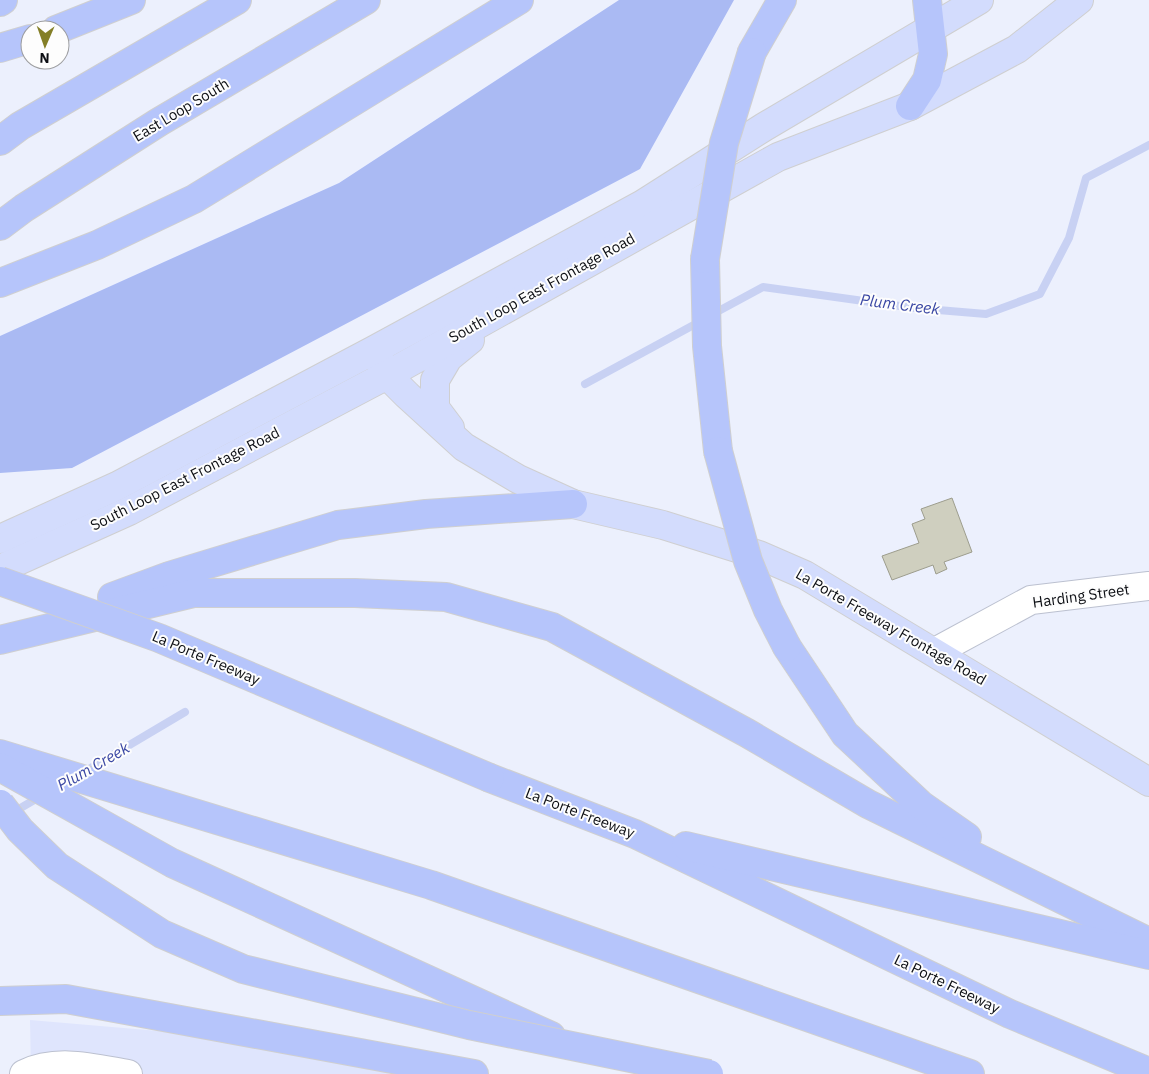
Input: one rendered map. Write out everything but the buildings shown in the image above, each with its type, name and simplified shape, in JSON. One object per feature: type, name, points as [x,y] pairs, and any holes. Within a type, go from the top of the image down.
[{"type":"highway","points":[[70,24],[131,0]]},
{"type":"highway","points":[[0,141],[20,126],[238,0]]},
{"type":"highway","name":"East Loop South","points":[[0,226],[24,208],[159,122],[366,0]]},
{"type":"highway","points":[[0,283],[97,245],[194,200],[519,0]]},
{"type":"highway","points":[[782,0],[752,52],[724,143],[705,259],[707,346],[718,451],[748,561],[768,610],[787,647],[845,734],[921,805],[1043,888]]},
{"type":"highway","points":[[910,106],[927,80],[933,54],[927,0]]},
{"type":"highway","points":[[0,48],[20,42]]},
{"type":"highway","points":[[0,640],[169,576],[338,526],[426,514],[573,504]]},
{"type":"highway","name":"La Porte Freeway","points":[[0,581],[159,638],[490,778],[635,834],[1010,1014],[1149,1072]]},
{"type":"highway","points":[[0,640],[194,593],[355,593],[446,597],[552,628],[747,733],[868,804],[1043,888],[1149,942]]},
{"type":"highway","points":[[0,754],[431,885],[970,1074]]},
{"type":"highway","points":[[0,767],[172,863],[637,1074]]},
{"type":"highway","points":[[0,804],[20,830],[56,866],[162,934],[243,969],[469,1025],[709,1074]]},
{"type":"highway","points":[[635,834],[1149,956]]},
{"type":"highway","points":[[0,1001],[66,999],[474,1074]]},
{"type":"main road","name":"South Loop East Frontage Road","points":[[0,539],[117,486],[374,350],[643,204],[764,127],[979,0]]},
{"type":"main road","name":"South Loop East Frontage Road","points":[[0,569],[129,511],[387,375],[778,157],[910,106],[1017,49],[1079,0]]},
{"type":"main road","points":[[464,448],[435,408],[435,380],[448,358],[513,304]]},
{"type":"main road","name":"La Porte Freeway Frontage Road","points":[[374,350],[387,375],[464,448],[518,479],[573,504],[663,525],[758,555],[805,575],[1149,782]]},
{"type":"street","name":"Harding Street","points":[[935,652],[1032,600],[1149,586]]},
{"type":"street","points":[[24,1074],[67,1064],[128,1074]]},
{"type":"shaded area","points":[[619,0],[734,0],[640,169],[72,468],[0,473],[0,336],[339,183]]},
{"type":"shaded area","points":[[30,1020],[182,1033],[362,1066],[391,1074],[31,1074]]},
{"type":"waterway","name":"Plum Creek","points":[[713,314],[763,287],[914,308],[986,314],[1040,294],[1069,238],[1086,178],[1149,145]]},
{"type":"waterway","name":"Plum Creek","points":[[585,384],[701,321]]},
{"type":"waterway","name":"Plum Creek","points":[[84,772],[185,712]]},
{"type":"waterway","name":"Plum Creek","points":[[12,813],[41,796]]}]
